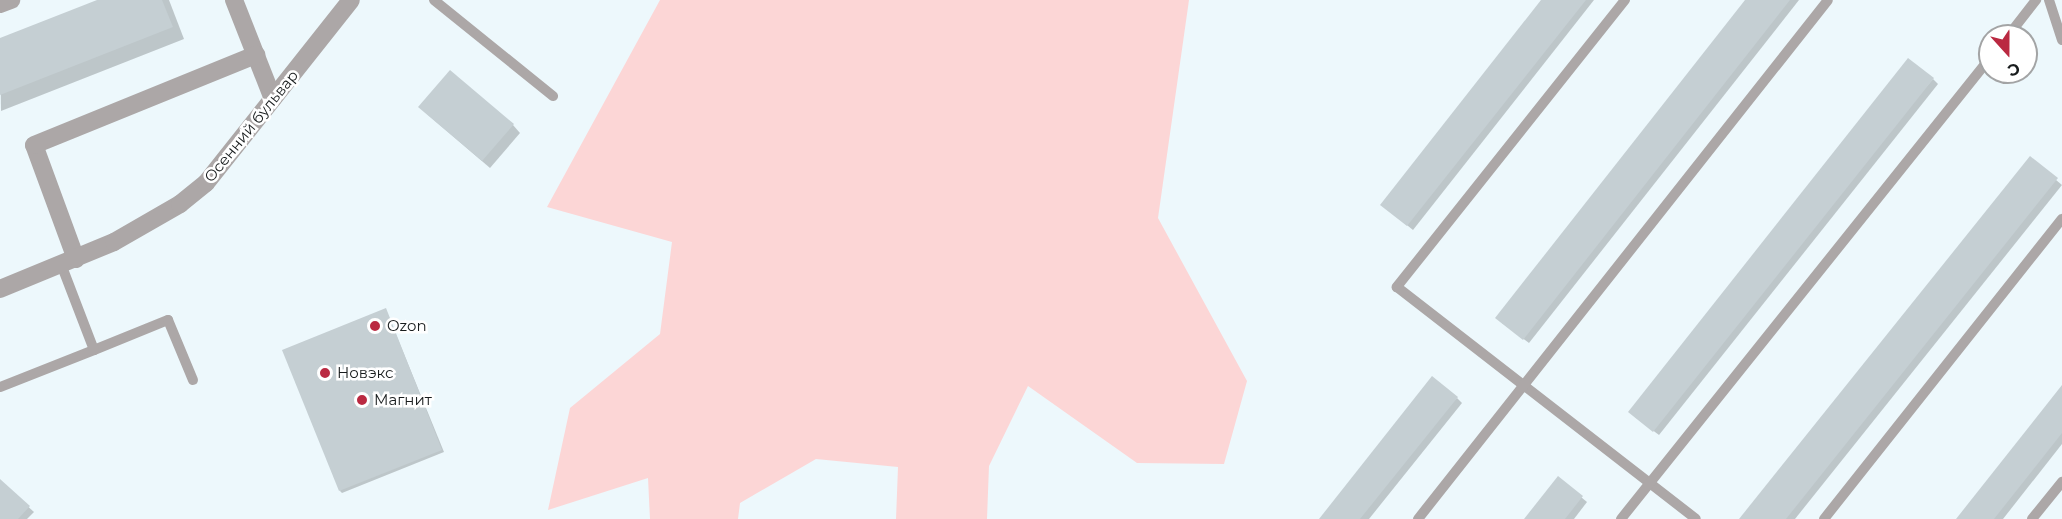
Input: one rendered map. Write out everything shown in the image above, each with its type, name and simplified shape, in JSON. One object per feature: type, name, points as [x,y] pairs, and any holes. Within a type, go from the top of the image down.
[{"type":"street","points":[[0,4],[11,0]]},
{"type":"street","points":[[234,0],[273,99]]},
{"type":"street","name":"Осенний бульвар","points":[[0,288],[148,225],[206,183],[351,0]]},
{"type":"street","points":[[68,261],[34,145],[256,55]]},
{"type":"lane","points":[[434,0],[553,96]]},
{"type":"lane","points":[[1625,0],[1397,287],[1696,519]]},
{"type":"lane","points":[[1418,519],[1828,0]]},
{"type":"lane","points":[[2017,24],[2036,0]]},
{"type":"lane","points":[[2055,6],[2062,40]]},
{"type":"lane","points":[[1621,519],[1978,73]]},
{"type":"lane","points":[[1824,519],[2062,219]]},
{"type":"lane","points":[[68,261],[94,350]]},
{"type":"lane","points":[[0,387],[168,320],[193,380]]},
{"type":"lane","points":[[2032,519],[2062,482]]},
{"type":"shaded area","points":[[660,0],[1189,0],[1158,218],[1247,381],[1224,464],[1137,463],[1028,386],[989,466],[987,519],[896,519],[898,467],[816,459],[740,503],[738,519],[650,519],[648,478],[548,510],[570,408],[660,334],[672,242],[547,207]]},
{"type":"building","points":[[97,0],[162,0],[173,27],[0,95],[0,38]]},
{"type":"building","points":[[1541,0],[1586,0],[1407,226],[1380,205]]},
{"type":"building","points":[[1745,0],[1790,0],[1523,340],[1495,318]]},
{"type":"building","points":[[1908,58],[1934,78],[1653,432],[1628,412]]},
{"type":"building","points":[[450,70],[514,124],[482,161],[418,107]]},
{"type":"building","points":[[2030,156],[2058,178],[1786,519],[1739,519]]},
{"type":"building","name":"Магнит","points":[[386,308],[442,450],[339,491],[282,350]]},
{"type":"building","points":[[1432,376],[1458,397],[1360,519],[1319,519]]},
{"type":"building","points":[[2062,385],[2062,433],[1994,519],[1956,519]]},
{"type":"building","points":[[1558,476],[1583,496],[1565,519],[1524,519]]},
{"type":"building","points":[[0,479],[30,506],[18,519],[0,519]]},
{"type":"place","name":"Ozon","points":[[375,326]]},
{"type":"place","name":"Новэкс","points":[[325,373]]},
{"type":"place","name":"Магнит","points":[[362,400]]}]
